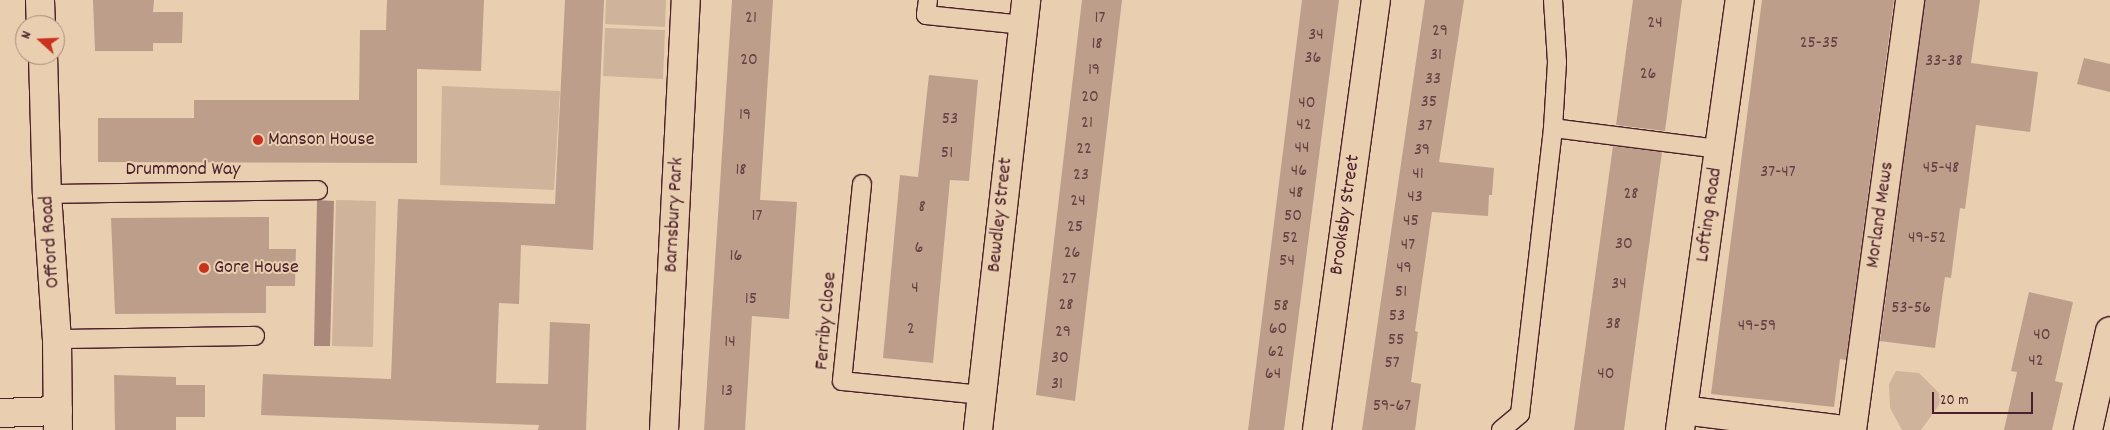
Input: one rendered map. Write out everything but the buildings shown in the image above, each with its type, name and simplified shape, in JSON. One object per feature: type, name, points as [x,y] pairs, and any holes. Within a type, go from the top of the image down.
[{"type":"street","points":[[40,0],[41,15]]},
{"type":"street","name":"Barnsbury Park","points":[[664,430],[686,0]]},
{"type":"street","name":"Brooksby Street","points":[[1317,430],[1376,0]]},
{"type":"street","name":"Lofting Road","points":[[1682,420],[1740,0]]},
{"type":"street","name":"Morland Mews","points":[[1852,430],[1910,0]]},
{"type":"street","name":"Bewdley Street","points":[[978,430],[1024,13]]},
{"type":"street","name":"Offord Road","points":[[43,65],[47,194],[57,339],[58,421]]},
{"type":"street","points":[[2096,422],[2110,331]]},
{"type":"street","points":[[0,413],[58,421]]},
{"type":"street","points":[[1682,420],[1844,430]]},
{"type":"lane","points":[[928,0],[926,16],[1024,13]]},
{"type":"lane","points":[[1501,430],[1520,414],[1553,128],[1557,62],[1553,0]]},
{"type":"lane","points":[[1553,128],[1719,149]]},
{"type":"lane","name":"Ferriby Close","points":[[862,184],[842,381],[983,395]]},
{"type":"lane","name":"Drummond Way","points":[[47,194],[318,190]]},
{"type":"lane","points":[[57,339],[255,336]]},
{"type":"shaded area","points":[[606,0],[666,0],[665,27],[605,24]]},
{"type":"shaded area","points":[[605,28],[665,30],[663,79],[603,76]]},
{"type":"shaded area","points":[[442,86],[560,91],[554,190],[440,185]]},
{"type":"shaded area","points":[[317,200],[334,201],[330,346],[314,346]]},
{"type":"shaded area","points":[[336,200],[376,201],[373,347],[332,346]]},
{"type":"shaded area","points":[[1896,371],[1919,373],[1944,398],[1921,430],[1902,430],[1890,408],[1889,384]]},
{"type":"place","name":"Manson House","points":[[258,140]]},
{"type":"place","name":"Gore House","points":[[204,268]]}]
